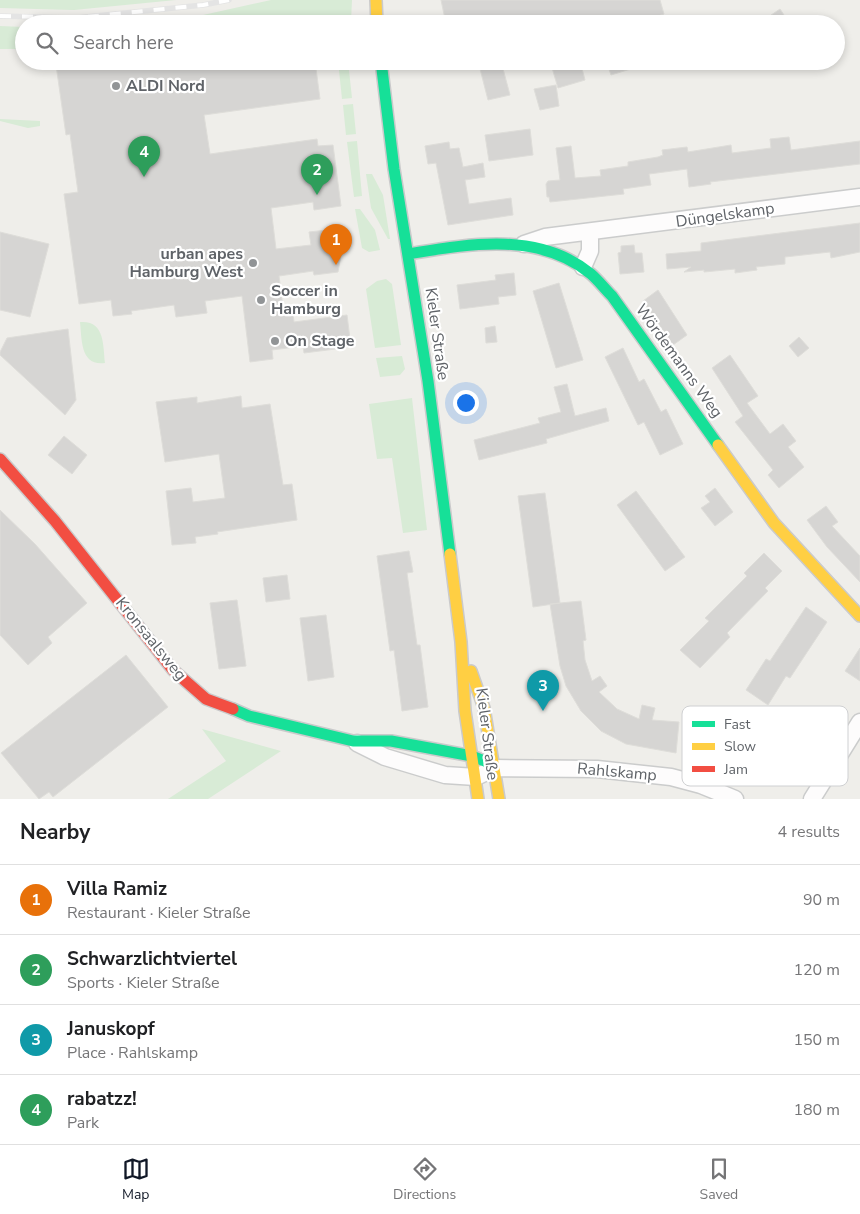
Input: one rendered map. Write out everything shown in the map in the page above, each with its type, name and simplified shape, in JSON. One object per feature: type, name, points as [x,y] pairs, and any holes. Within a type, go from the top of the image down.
[{"type":"street","points":[[376,0],[377,15]]},
{"type":"street","name":"Kieler Straße","points":[[382,70],[391,149],[428,382],[461,642],[465,711],[478,799]]},
{"type":"street","name":"Düngelskamp","points":[[524,244],[545,237],[590,233],[860,197]]},
{"type":"street","points":[[583,267],[590,251],[590,233]]},
{"type":"street","name":"Wördemanns Weg","points":[[408,254],[494,242],[524,244],[553,251],[583,267],[612,296],[774,522],[860,616]]},
{"type":"street","name":"Kronsaalsweg","points":[[0,460],[55,521],[174,670],[194,690],[224,708],[249,716],[353,741],[385,757],[437,773],[476,777],[495,768]]},
{"type":"street","name":"Kieler Straße","points":[[461,642],[484,708],[499,799]]},
{"type":"street","points":[[848,741],[860,722]]},
{"type":"street","name":"Kronsaalsweg","points":[[353,741],[391,741],[472,756],[495,768]]},
{"type":"street","name":"Rahlskamp","points":[[495,768],[597,769],[653,774],[682,781]]},
{"type":"street","name":"Rahlskamp","points":[[703,786],[735,799]]},
{"type":"street","points":[[812,799],[820,786]]},
{"type":"green space","points":[[0,0],[176,0],[74,10],[0,8]]},
{"type":"green space","points":[[271,0],[352,0],[351,15],[203,15]]},
{"type":"green space","points":[[0,26],[15,27],[15,49],[0,49]]},
{"type":"green space","points":[[339,70],[349,70],[352,98],[342,99]]},
{"type":"green space","points":[[353,104],[356,134],[346,135],[343,105]]},
{"type":"green space","points":[[0,119],[40,121],[40,126],[28,128],[0,121]]},
{"type":"green space","points":[[357,141],[362,196],[354,197],[347,142]]},
{"type":"green space","points":[[366,174],[372,174],[383,195],[390,239],[388,239],[371,208]]},
{"type":"green space","points":[[355,209],[360,209],[375,230],[380,250],[369,252],[362,248]]},
{"type":"green space","points":[[386,279],[392,284],[401,345],[375,348],[366,289],[377,281]]},
{"type":"green space","points":[[80,322],[88,322],[98,329],[103,342],[105,363],[97,363],[87,356],[82,344]]},
{"type":"green space","points":[[402,356],[405,369],[400,375],[380,377],[376,358]]},
{"type":"green space","points":[[412,398],[427,530],[403,533],[392,458],[377,459],[369,404]]},
{"type":"green space","points":[[202,729],[281,751],[208,799],[168,799],[226,761]]},
{"type":"building","points":[[441,0],[660,0],[664,14],[661,15],[444,15]]},
{"type":"building","points":[[780,9],[784,15],[771,15]]},
{"type":"building","points":[[57,70],[316,70],[320,99],[204,115],[210,154],[317,139],[318,146],[333,145],[341,206],[314,210],[313,202],[271,208],[276,249],[311,245],[309,232],[336,229],[341,255],[338,272],[314,275],[313,271],[279,276],[284,315],[293,314],[294,322],[347,315],[351,347],[304,353],[303,346],[272,350],[273,359],[250,362],[242,296],[205,301],[207,313],[176,317],[174,305],[131,311],[132,314],[113,316],[111,300],[79,304],[64,194],[78,192],[70,134],[66,135]]},
{"type":"building","points":[[480,70],[503,70],[510,95],[488,100]]},
{"type":"building","points":[[553,70],[582,70],[585,80],[558,88]]},
{"type":"building","points":[[609,70],[627,70],[611,75]]},
{"type":"building","points":[[556,85],[559,106],[540,110],[534,89]]},
{"type":"building","points":[[530,129],[533,155],[489,161],[485,135]]},
{"type":"building","points":[[789,137],[791,150],[860,141],[860,164],[710,182],[711,184],[689,187],[687,169],[649,174],[651,185],[623,189],[624,194],[550,202],[549,197],[547,197],[546,184],[548,181],[560,180],[556,148],[571,146],[575,178],[601,176],[600,170],[628,166],[628,162],[658,157],[663,155],[662,150],[687,147],[688,152],[731,145],[732,153],[771,148],[770,139]]},
{"type":"building","points":[[449,142],[450,149],[459,148],[463,167],[483,163],[485,177],[465,180],[469,204],[511,198],[513,215],[448,225],[436,163],[428,164],[425,146]]},
{"type":"building","points":[[860,223],[860,252],[831,258],[830,252],[785,257],[785,264],[756,267],[757,270],[735,273],[735,269],[684,272],[691,267],[667,269],[666,254],[701,251],[701,243]]},
{"type":"building","points":[[0,232],[49,244],[30,317],[0,310]]},
{"type":"building","points":[[634,245],[635,253],[642,253],[644,272],[620,274],[618,253],[621,252],[621,246]]},
{"type":"building","points":[[514,273],[516,295],[498,297],[499,304],[460,309],[457,285],[496,280],[495,275]]},
{"type":"building","points":[[559,283],[583,360],[556,368],[533,291]]},
{"type":"building","points":[[658,290],[687,335],[673,345],[643,301]]},
{"type":"building","points":[[495,326],[497,342],[486,343],[485,328]]},
{"type":"building","points":[[68,329],[76,400],[65,415],[0,355],[0,352],[7,338]]},
{"type":"building","points":[[799,337],[809,348],[798,357],[789,346]]},
{"type":"building","points":[[623,348],[639,382],[644,379],[661,412],[666,409],[683,444],[660,455],[644,422],[638,425],[605,357]]},
{"type":"building","points":[[730,355],[758,396],[747,403],[770,434],[783,424],[796,441],[788,447],[804,467],[779,488],[768,475],[773,470],[735,422],[743,416],[712,368]]},
{"type":"building","points":[[567,384],[575,416],[606,408],[609,421],[546,439],[547,443],[479,460],[474,440],[540,423],[538,418],[561,412],[554,387]]},
{"type":"building","points":[[241,396],[242,408],[270,404],[283,485],[292,484],[297,520],[217,532],[218,534],[195,537],[196,543],[172,545],[166,491],[191,488],[193,502],[225,498],[219,454],[165,462],[156,402],[197,397],[197,403]]},
{"type":"building","points":[[64,436],[87,455],[72,474],[48,455]]},
{"type":"building","points":[[715,488],[733,512],[715,526],[701,508],[710,502],[705,496]]},
{"type":"building","points":[[636,491],[685,557],[665,571],[617,505]]},
{"type":"building","points":[[545,493],[560,603],[533,607],[518,496]]},
{"type":"building","points":[[826,506],[838,522],[832,526],[860,556],[860,582],[827,547],[807,520]]},
{"type":"building","points":[[0,510],[35,544],[87,603],[48,637],[52,643],[28,665],[0,635]]},
{"type":"building","points":[[409,551],[413,572],[407,573],[417,645],[420,645],[428,707],[402,711],[394,650],[390,651],[377,556]]},
{"type":"building","points":[[764,553],[782,571],[765,588],[768,591],[727,633],[730,637],[700,668],[680,650],[709,621],[705,618],[747,576],[744,573]]},
{"type":"building","points":[[287,575],[290,599],[266,602],[263,578]]},
{"type":"building","points":[[237,600],[246,666],[219,669],[210,603]]},
{"type":"building","points":[[581,601],[586,640],[583,641],[585,660],[592,681],[600,676],[607,686],[599,692],[617,709],[639,719],[642,705],[655,708],[652,720],[679,722],[676,753],[626,744],[601,731],[581,711],[566,686],[560,666],[550,604]]},
{"type":"building","points":[[806,607],[827,622],[790,678],[786,676],[768,705],[746,690],[766,659],[770,661]]},
{"type":"building","points":[[326,615],[334,677],[308,681],[300,618]]},
{"type":"building","points":[[860,648],[860,681],[845,671]]},
{"type":"building","points":[[126,655],[168,707],[53,797],[49,792],[39,799],[1,753]]},
{"type":"railway","points":[[105,15],[203,5],[229,0]]},
{"type":"railway","points":[[0,16],[15,16]]},
{"type":"traffic: fast","points":[[382,70],[394,169],[428,381],[450,554]]},
{"type":"traffic: fast","points":[[408,254],[455,247],[503,244],[549,251],[571,260],[591,274],[612,296],[718,445]]},
{"type":"traffic: fast","points":[[233,709],[249,716],[353,741],[391,741],[472,756],[487,762]]},
{"type":"traffic: slow","points":[[376,0],[377,15]]},
{"type":"traffic: slow","points":[[718,445],[774,523],[860,616]]},
{"type":"traffic: slow","points":[[450,554],[461,642],[465,711],[478,799]]},
{"type":"traffic: slow","points":[[471,671],[484,708],[499,799]]},
{"type":"traffic: jam","points":[[0,459],[55,521],[173,670],[206,699],[233,709]]},
{"type":"place","name":"ALDI Nord","points":[[116,86]]},
{"type":"place","name":"rabatzz!","points":[[144,177]]},
{"type":"place","name":"Schwarzlichtviertel","points":[[317,195]]},
{"type":"place","name":"urban apes Hamburg West","points":[[253,263]]},
{"type":"place","name":"Villa Ramiz","points":[[336,265]]},
{"type":"place","name":"Soccer in Hamburg","points":[[261,300]]},
{"type":"place","name":"On Stage","points":[[275,341]]},
{"type":"place","name":"Januskopf","points":[[543,711]]}]
